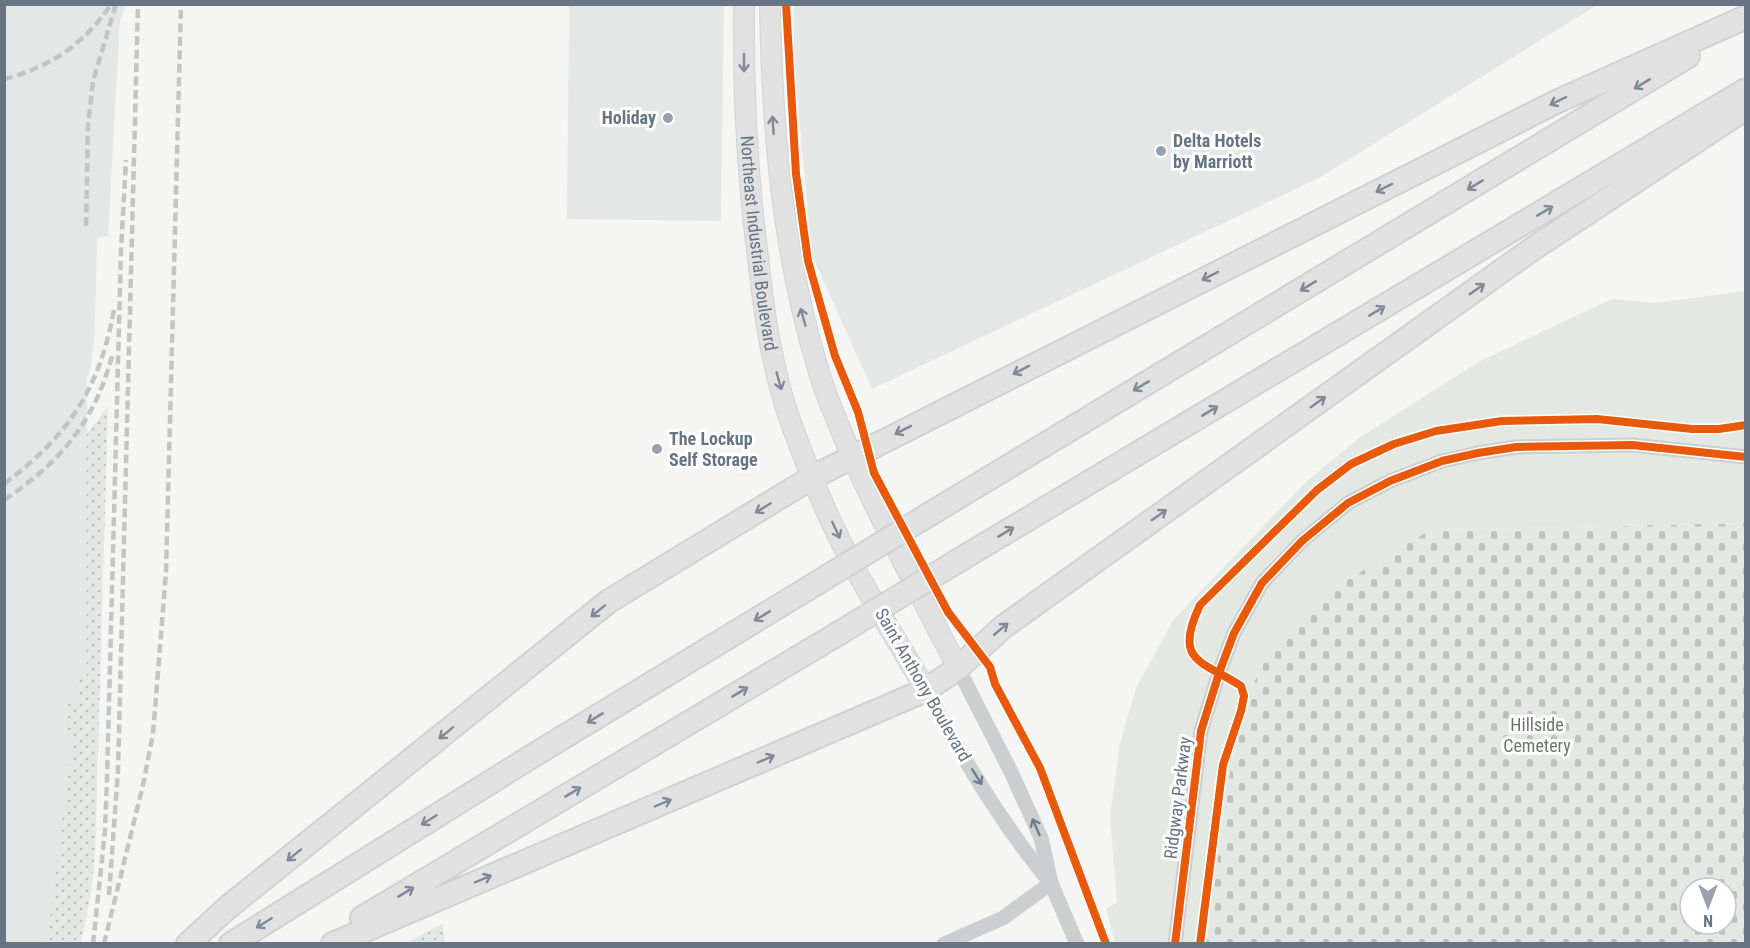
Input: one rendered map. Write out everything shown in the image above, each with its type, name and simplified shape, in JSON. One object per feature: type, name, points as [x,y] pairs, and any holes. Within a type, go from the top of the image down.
[{"type":"highway","points":[[188,944],[237,901],[609,601],[813,477],[1556,102],[1746,19]]},
{"type":"highway","points":[[231,944],[534,755],[1746,19]]},
{"type":"highway","points":[[319,944],[1746,90]]},
{"type":"highway","points":[[333,944],[926,690],[958,668],[1003,627],[1521,257],[1746,108]]},
{"type":"main road","name":"Northeast Industrial Boulevard","points":[[744,4],[746,147],[763,304],[774,363],[787,409],[813,477]]},
{"type":"main road","name":"Northeast Industrial Boulevard","points":[[770,4],[774,137],[798,298],[819,373],[852,456]]},
{"type":"main road","name":"Saint Anthony Boulevard","points":[[852,456],[882,522],[958,668]]},
{"type":"main road","name":"Saint Anthony Boulevard","points":[[813,477],[843,545],[926,690]]},
{"type":"street","name":"Ridgway Parkway","points":[[1175,944],[1202,731],[1219,673],[1234,633],[1262,584],[1302,541],[1348,503],[1390,481],[1442,461],[1478,453],[1516,447],[1632,445],[1746,458]]},
{"type":"street","name":"Saint Anthony Boulevard","points":[[958,668],[1011,772],[1041,838],[1051,883],[1077,944]]},
{"type":"street","name":"Saint Anthony Boulevard","points":[[926,690],[1019,844],[1051,883]]},
{"type":"street","points":[[944,944],[1004,918],[1051,883]]},
{"type":"shaded area","points":[[794,4],[1597,5],[1319,178],[872,389],[812,255],[794,63]]},
{"type":"shaded area","points":[[5,5],[126,5],[120,20],[108,236],[97,238],[95,331],[91,367],[87,380],[87,677],[78,677],[78,703],[67,703],[65,732],[74,740],[47,943],[5,944]]},
{"type":"shaded area","points":[[569,5],[724,5],[721,221],[567,219]]},
{"type":"green space","points":[[1745,291],[1745,523],[1430,530],[1311,602],[1261,666],[1236,728],[1206,943],[1115,943],[1106,909],[1117,902],[1110,816],[1120,743],[1136,688],[1174,619],[1307,481],[1359,438],[1480,361],[1612,299],[1655,303]]},
{"type":"green space","points":[[108,406],[95,856],[91,892],[81,943],[47,943],[73,740],[65,732],[67,702],[78,703],[78,677],[87,677],[87,434]]},
{"type":"green space","name":"Hillside Cemetery","points":[[1745,523],[1745,943],[1206,944],[1236,728],[1261,666],[1311,602],[1430,530]]},
{"type":"green space","points":[[443,924],[445,943],[405,943]]},
{"type":"railway","points":[[4,79],[36,68],[65,52],[90,31],[111,4]]},
{"type":"railway","points":[[86,226],[88,126],[93,81],[116,4]]},
{"type":"railway","points":[[109,895],[118,771],[138,4]]},
{"type":"railway","points":[[104,944],[143,785],[153,734],[166,572],[181,4]]},
{"type":"railway","points":[[93,944],[105,831],[121,250],[126,160]]},
{"type":"railway","points":[[4,484],[46,447],[78,409],[100,364],[114,310]]},
{"type":"railway","points":[[4,500],[43,470],[74,437],[97,398],[113,352]]},
{"type":"cycle path","points":[[786,4],[796,174],[808,261],[835,356],[858,412],[874,473],[948,612],[990,667],[995,684],[1040,768],[1106,944]]},
{"type":"cycle path","points":[[1200,944],[1223,765],[1244,696],[1241,686],[1195,657],[1189,638],[1192,624],[1200,605],[1317,490],[1351,464],[1394,444],[1436,431],[1502,421],[1597,419],[1692,429],[1719,429],[1746,425]]},
{"type":"cycle path","points":[[1175,944],[1201,731],[1219,673],[1234,633],[1262,583],[1302,541],[1348,503],[1390,481],[1442,461],[1478,453],[1516,447],[1632,445],[1746,457]]},
{"type":"place","name":"Holiday","points":[[668,118]]},
{"type":"place","name":"Delta Hotels by Marriott","points":[[1161,151]]},
{"type":"place","name":"The Lockup Self Storage","points":[[657,449]]}]
